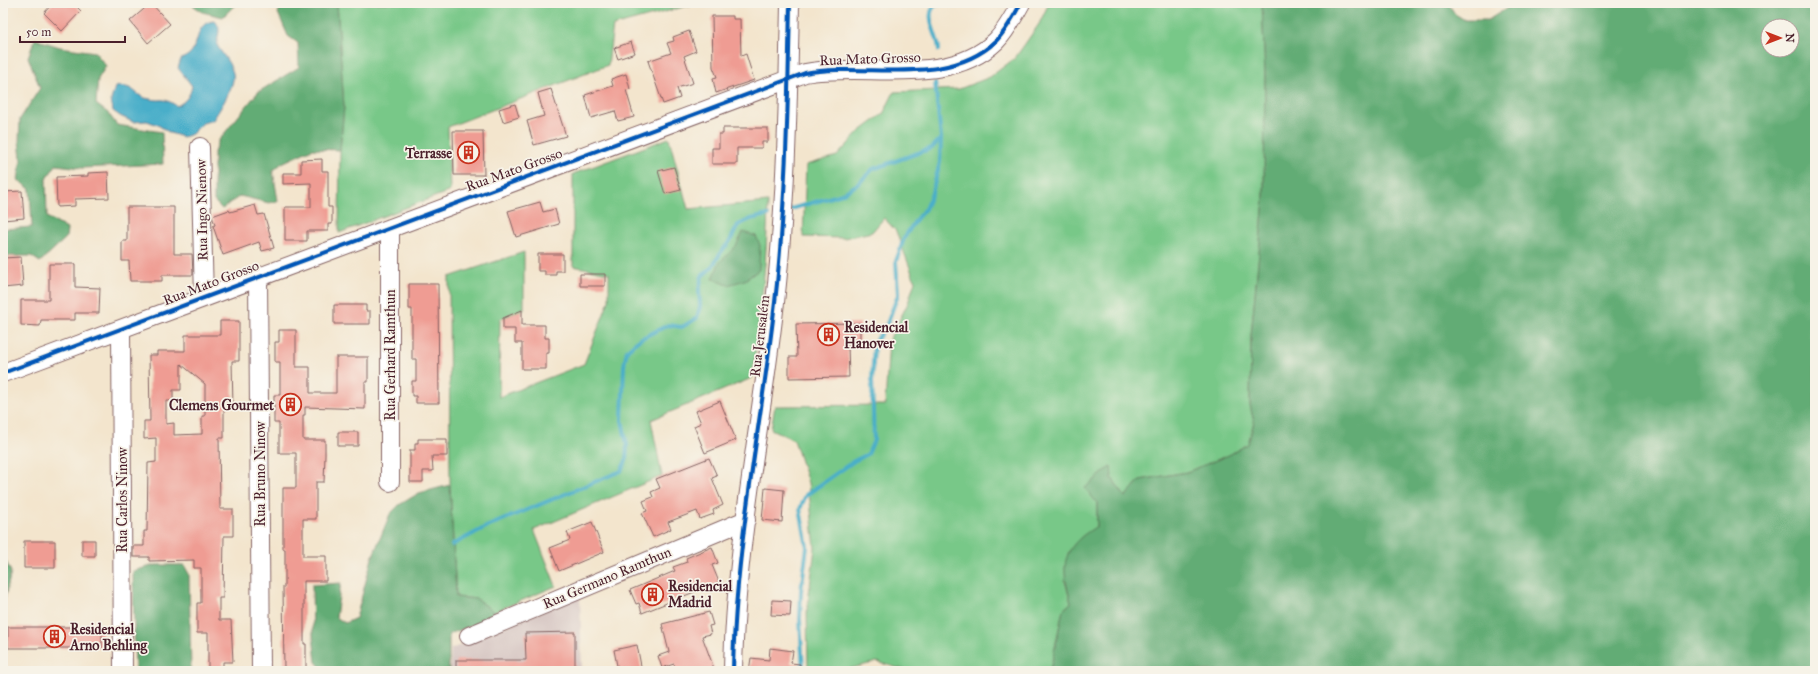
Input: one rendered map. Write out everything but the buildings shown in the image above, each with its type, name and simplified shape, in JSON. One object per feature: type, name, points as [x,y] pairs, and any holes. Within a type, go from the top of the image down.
[{"type":"street","name":"Rua Jerusalém","points":[[733,671],[734,623],[778,279],[788,79],[790,3]]},
{"type":"street","name":"Rua Mato Grosso","points":[[3,373],[805,73],[820,71],[928,69],[959,64],[978,54],[996,40],[1021,3]]},
{"type":"street","name":"Rua Ingo Nienow","points":[[200,147],[204,297]]},
{"type":"street","name":"Rua Gerhard Ramthun","points":[[390,228],[390,482]]},
{"type":"street","name":"Rua Bruno Ninow","points":[[258,277],[261,671]]},
{"type":"street","name":"Rua Carlos Ninow","points":[[121,329],[123,671]]},
{"type":"street","name":"Rua Germano Ramthun","points":[[469,636],[746,520]]},
{"type":"shaded area","points":[[580,596],[582,671],[450,671],[451,649]]},
{"type":"green space","points":[[190,3],[237,3],[223,17],[202,12]]},
{"type":"green space","points":[[282,3],[337,3],[344,107],[340,150],[312,149],[282,163],[273,171],[278,201],[269,203],[240,196],[222,209],[214,201],[214,152],[219,140],[258,92],[299,67],[298,43],[288,36],[278,13]]},
{"type":"green space","points":[[337,3],[698,3],[613,26],[608,65],[448,127],[450,191],[339,233],[340,150],[344,107]]},
{"type":"green space","points":[[1049,3],[1262,3],[1265,74],[1264,200],[1251,336],[1250,405],[1254,422],[1248,444],[1229,455],[1187,472],[1140,480],[1125,497],[1112,478],[1086,488],[1097,502],[1097,526],[1079,539],[1065,581],[1071,603],[1063,610],[1050,671],[909,671],[877,662],[840,671],[808,671],[807,609],[815,548],[808,483],[794,440],[771,429],[775,406],[885,405],[889,340],[908,303],[915,281],[896,231],[884,218],[872,232],[844,238],[803,237],[806,165],[837,156],[859,132],[883,114],[894,92],[959,89],[990,77],[1015,58],[1039,24]]},
{"type":"green space","points":[[1262,3],[1448,3],[1455,14],[1465,20],[1488,20],[1515,3],[1815,3],[1815,671],[1050,671],[1063,610],[1071,603],[1065,577],[1068,554],[1072,546],[1079,539],[1097,526],[1097,503],[1085,488],[1111,466],[1112,478],[1125,497],[1140,480],[1187,472],[1229,455],[1248,444],[1254,422],[1250,405],[1251,336],[1264,200],[1265,74]]},
{"type":"green space","points":[[35,39],[60,47],[95,52],[106,66],[98,79],[96,104],[108,113],[117,125],[162,132],[163,164],[82,168],[56,165],[46,179],[47,217],[67,229],[66,238],[40,262],[31,256],[3,256],[3,229],[32,227],[30,189],[18,180],[21,159],[19,141],[20,119],[40,88],[28,57]]},
{"type":"green space","points":[[669,138],[688,209],[768,202],[763,290],[752,378],[651,420],[662,476],[534,530],[556,586],[494,612],[477,599],[456,597],[450,485],[449,277],[524,252],[524,309],[500,319],[499,397],[584,364],[609,301],[609,273],[573,266],[573,174]]},
{"type":"green space","points":[[743,232],[756,236],[760,245],[759,270],[745,280],[728,285],[713,279],[719,263],[736,246]]},
{"type":"green space","points":[[450,485],[456,597],[477,599],[494,612],[485,621],[449,634],[449,671],[324,671],[316,662],[313,636],[312,585],[341,583],[336,617],[345,623],[356,618],[372,558],[390,514],[399,505],[419,493]]},
{"type":"green space","points":[[3,555],[11,572],[3,606]]},
{"type":"green space","points":[[155,565],[184,565],[189,574],[191,671],[135,671],[133,571]]},
{"type":"water","points":[[214,21],[217,23],[219,29],[217,45],[230,65],[233,78],[227,97],[213,120],[203,123],[192,134],[183,137],[170,133],[158,125],[147,121],[133,122],[113,111],[111,100],[115,87],[127,87],[145,98],[165,100],[177,106],[183,102],[189,95],[192,86],[178,68],[181,59],[193,50],[202,27],[207,23]]},
{"type":"waterway","points":[[939,3],[931,12],[931,18],[939,50]]},
{"type":"waterway","points":[[803,671],[800,619],[801,591],[807,547],[800,509],[806,495],[854,461],[868,454],[874,440],[872,382],[874,344],[887,324],[898,295],[896,261],[904,238],[917,218],[925,209],[932,193],[940,162],[941,138],[935,83]]},
{"type":"waterway","points":[[791,209],[842,194],[858,184],[873,169],[932,148],[941,138]]},
{"type":"waterway","points":[[452,545],[488,526],[621,471],[626,461],[627,445],[622,420],[624,366],[627,350],[640,339],[668,325],[682,327],[697,318],[700,306],[699,289],[702,276],[712,267],[730,241],[738,225],[751,219],[768,215]]},
{"type":"cycle path","points":[[733,671],[738,583],[748,495],[773,319],[781,241],[787,122],[790,3]]},
{"type":"cycle path","points":[[3,373],[805,73],[829,70],[930,69],[954,64],[976,55],[996,41],[1013,18],[1021,3]]},
{"type":"place","name":"Terrasse","points":[[468,153]]},
{"type":"place","name":"Residencial Hanover","points":[[828,335]]},
{"type":"place","name":"Clemens Gourmet","points":[[290,405]]},
{"type":"place","name":"Residencial Madrid","points":[[653,594]]},
{"type":"place","name":"Residencial Arno Behling","points":[[55,637]]}]
